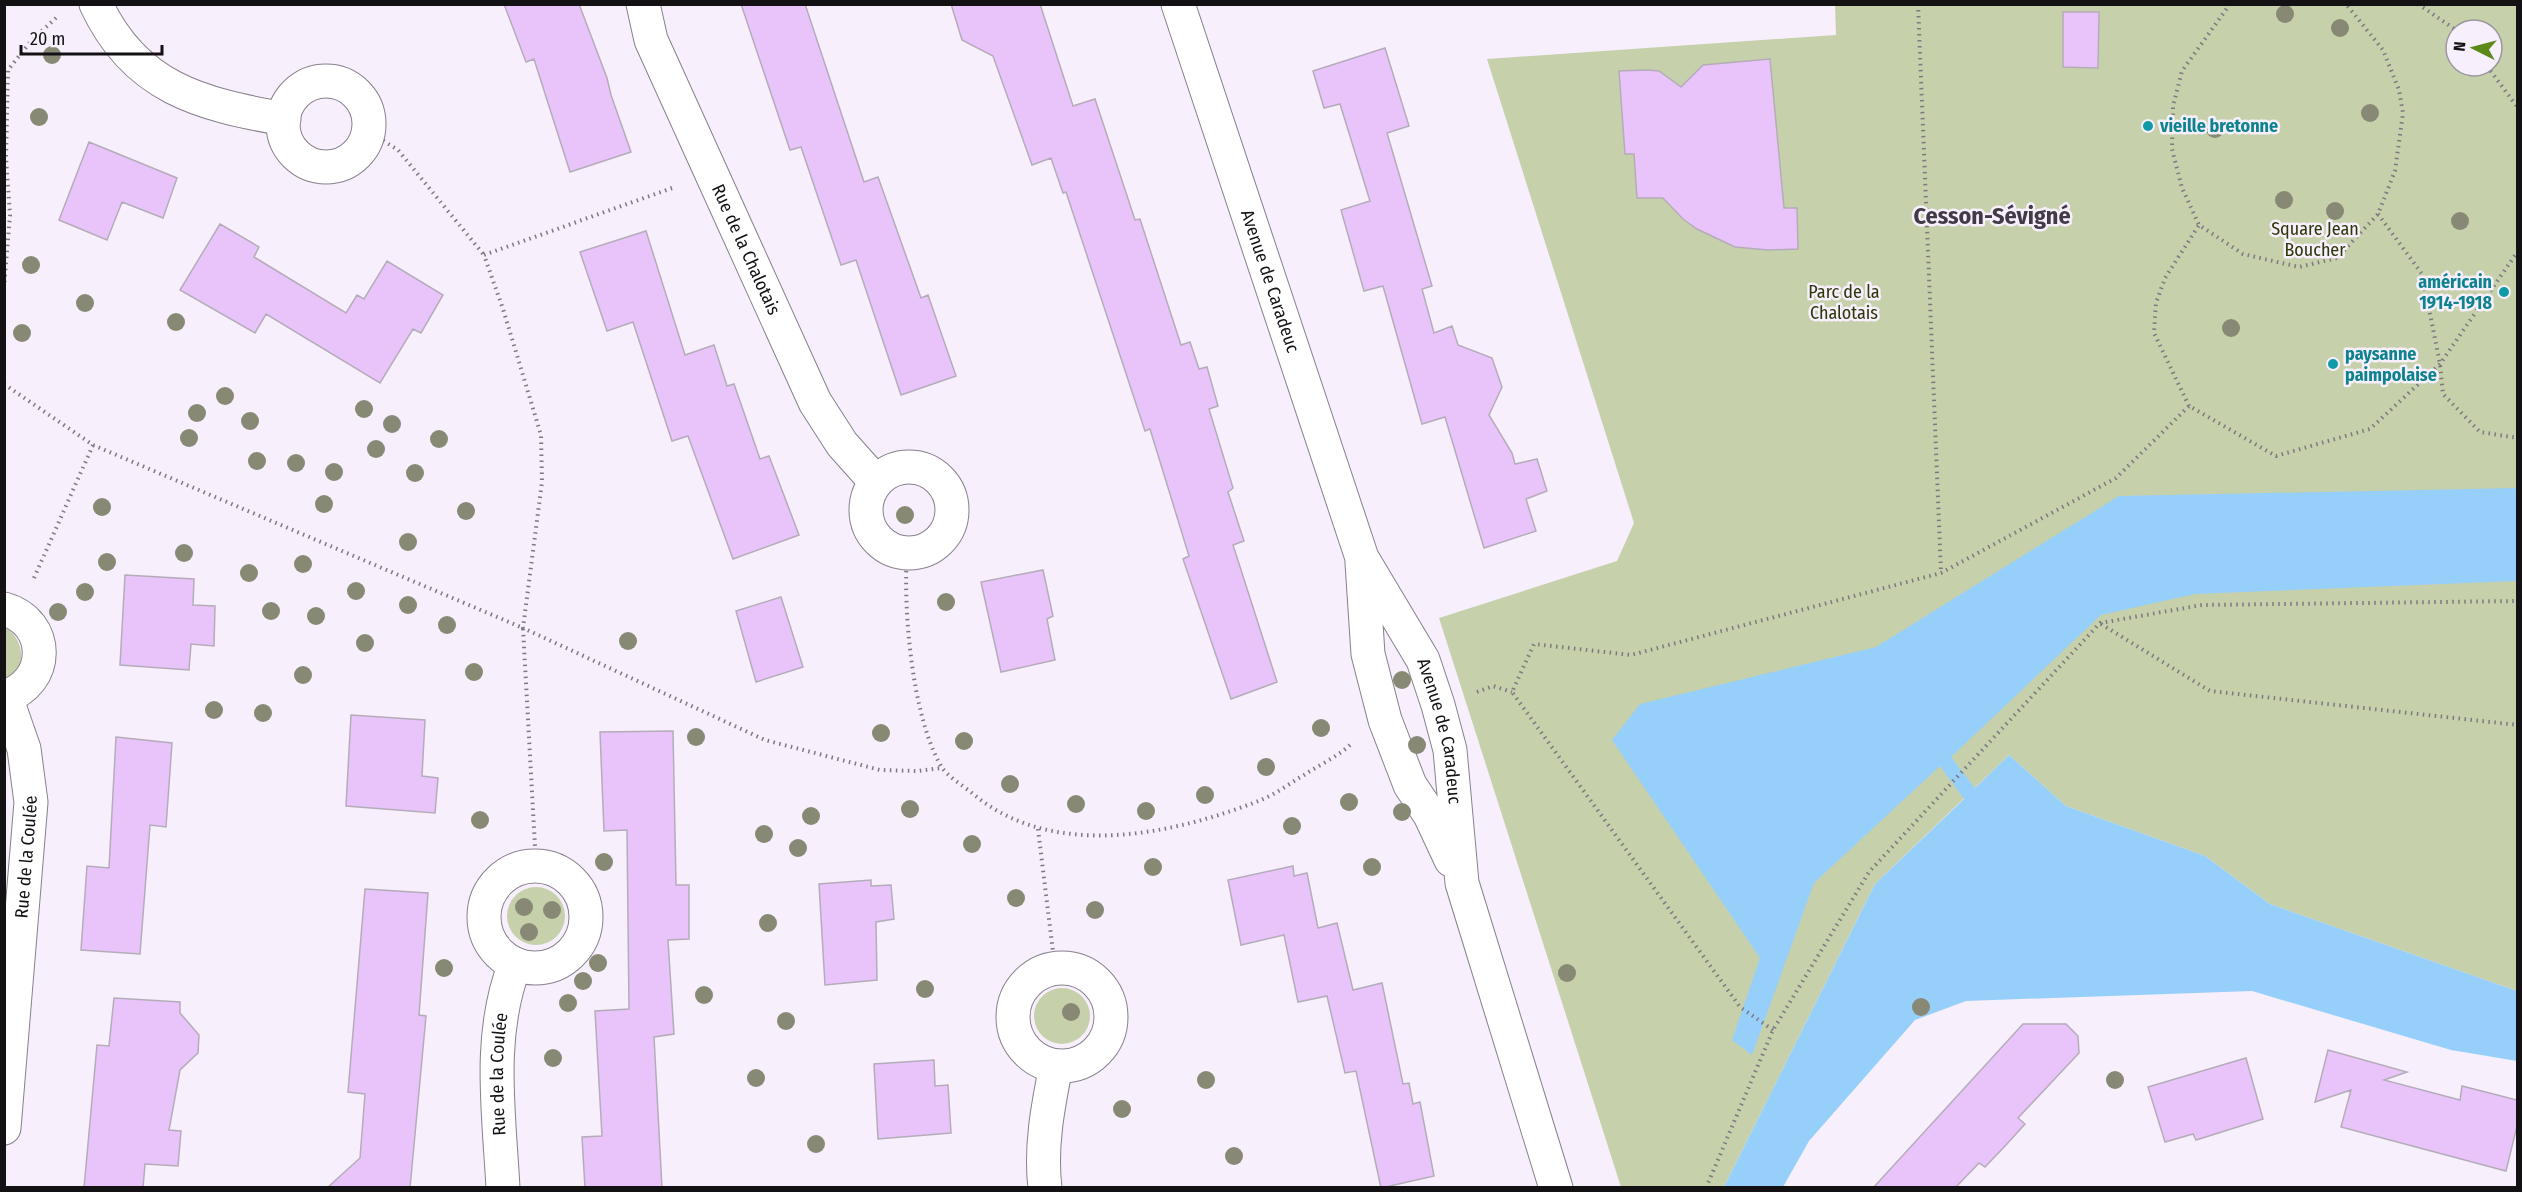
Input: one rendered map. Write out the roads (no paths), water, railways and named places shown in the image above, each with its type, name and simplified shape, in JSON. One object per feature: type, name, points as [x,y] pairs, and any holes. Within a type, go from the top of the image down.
[{"type":"street","points":[[96,4],[108,31],[129,56],[152,76],[179,90],[214,103],[243,112],[284,119]]},
{"type":"street","name":"Rue de la Chalotais","points":[[643,4],[651,40],[815,402],[842,444],[875,482]]},
{"type":"street","name":"Avenue de Caradeuc","points":[[1178,4],[1362,558],[1423,660],[1438,705],[1450,750],[1462,883]]},
{"type":"street","points":[[332,81],[353,90],[361,98],[369,119],[368,130],[359,151],[342,164],[321,166],[310,163],[292,150],[284,130],[284,119],[286,108],[300,90],[309,84],[332,81]]},
{"type":"street","points":[[915,467],[935,475],[948,492],[952,513],[945,534],[928,548],[907,553],[884,546],[869,527],[866,515],[866,504],[875,482],[893,469],[915,467]]},
{"type":"street","name":"Avenue de Caradeuc","points":[[1362,558],[1368,654],[1385,720],[1410,785],[1430,815],[1462,883],[1556,1188]]},
{"type":"street","name":"Rue de la Coulée","points":[[4,1128],[31,802],[24,749],[5,697],[26,685],[38,665],[40,653],[34,631],[12,612]]},
{"type":"street","points":[[536,865],[550,867],[572,882],[581,893],[586,920],[577,946],[556,964],[529,968],[515,964],[495,949],[489,938],[484,926],[486,900],[500,879],[510,872],[536,865]]},
{"type":"street","name":"Rue de la Coulée","points":[[503,1188],[496,1054],[499,1015],[505,988],[515,964]]},
{"type":"street","points":[[1069,968],[1092,977],[1108,998],[1112,1023],[1102,1047],[1093,1056],[1076,1064],[1056,1066],[1044,1063],[1023,1047],[1013,1024],[1017,998],[1023,987],[1043,971],[1069,968]]},
{"type":"street","points":[[1045,1188],[1044,1145],[1056,1066]]},
{"type":"water","points":[[2517,488],[2517,581],[2195,594],[2101,615],[1951,757],[1975,788],[2009,755],[2066,806],[2205,856],[2270,904],[2517,991],[2517,1061],[2451,1050],[2252,991],[1966,1001],[1915,1020],[1809,1141],[1783,1187],[1724,1187],[1875,884],[1964,799],[1940,766],[1814,883],[1752,1055],[1732,1040],[1760,958],[1612,740],[1640,704],[1876,647],[2119,496]]},
{"type":"place","name":"vieille bretonne","points":[[2148,126]]},
{"type":"place","name":"américain 1914-1918","points":[[2504,292]]},
{"type":"place","name":"paysanne paimpolaise","points":[[2333,364]]},
{"type":"district","name":"Cesson-Sévigné","points":[[1992,216]]},
{"type":"park label","name":"Square Jean Boucher","points":[[2315,239]]},
{"type":"park label","name":"Parc de la Chalotais","points":[[1844,302]]}]
